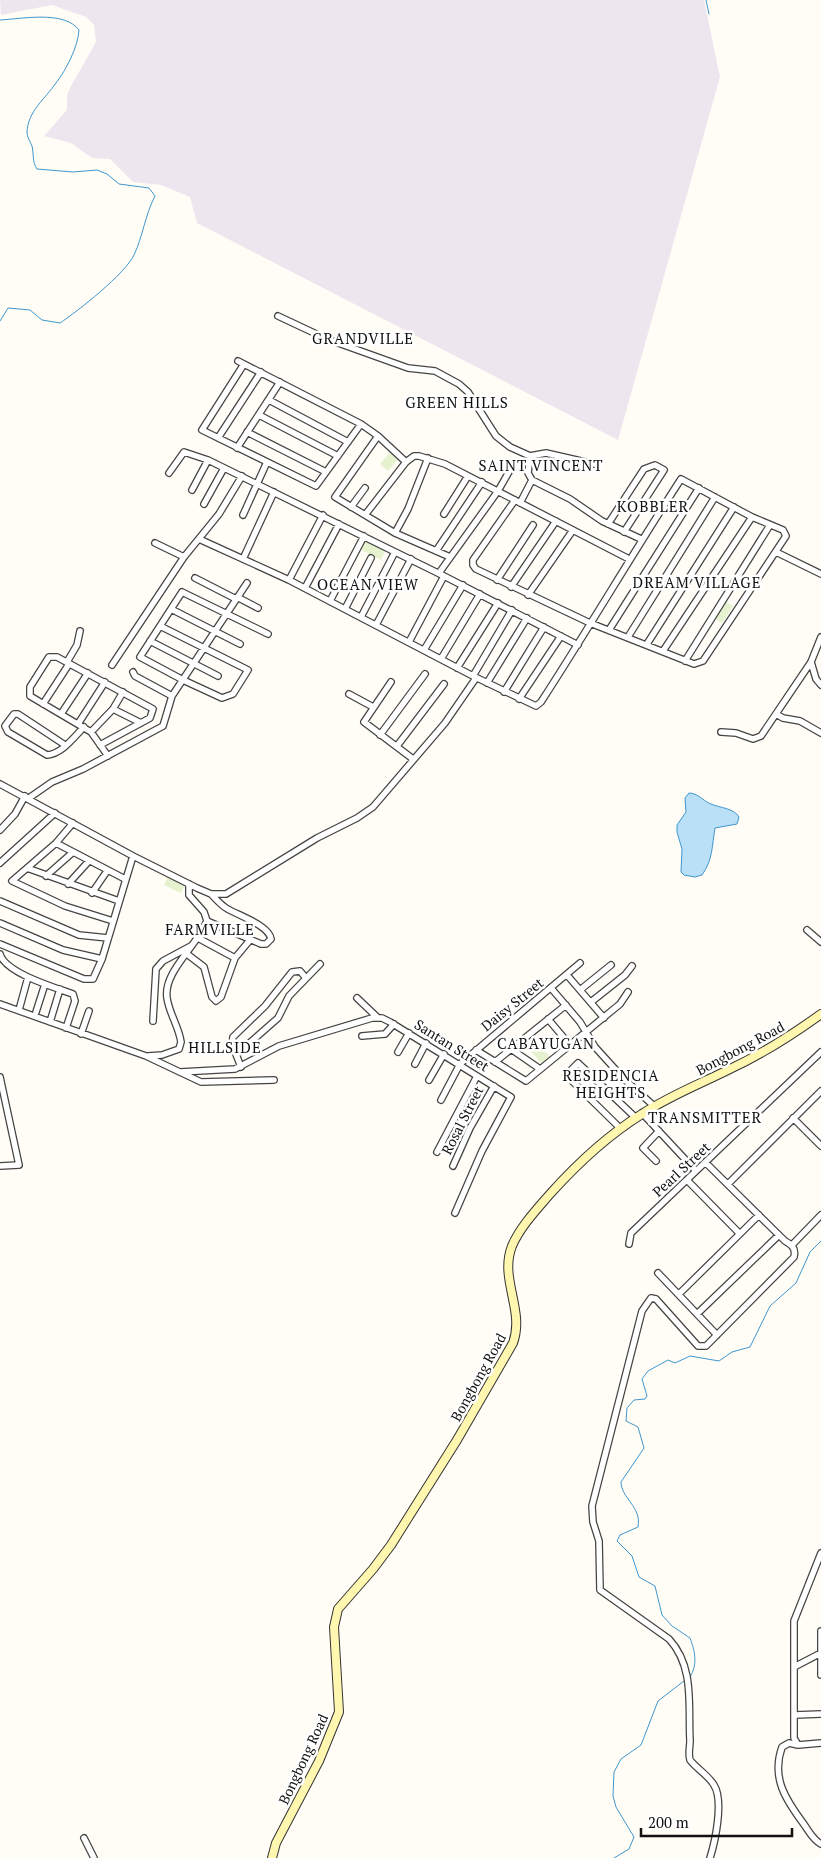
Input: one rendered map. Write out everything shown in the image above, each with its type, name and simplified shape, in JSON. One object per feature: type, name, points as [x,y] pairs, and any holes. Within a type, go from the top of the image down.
[{"type":"street","points":[[278,316],[327,339],[408,368],[435,371],[459,384],[468,392],[500,441],[530,456],[546,453],[594,464]]},
{"type":"street","points":[[238,360],[361,424],[378,436],[406,462]]},
{"type":"street","points":[[244,364],[202,430],[316,486],[361,424]]},
{"type":"street","points":[[218,438],[261,372]]},
{"type":"street","points":[[237,448],[280,382]]},
{"type":"street","points":[[269,400],[348,442]]},
{"type":"street","points":[[258,416],[338,456]]},
{"type":"street","points":[[247,432],[326,472]]},
{"type":"street","points":[[378,436],[335,497],[395,532],[450,557]]},
{"type":"street","points":[[169,473],[184,452],[208,460],[323,515],[578,645]]},
{"type":"street","points":[[365,515],[406,462],[414,456],[428,458],[482,482],[629,559]]},
{"type":"street","points":[[530,456],[528,472],[532,480],[570,499],[608,524],[641,540]]},
{"type":"street","points":[[395,532],[408,509],[428,458]]},
{"type":"street","points":[[192,490],[208,460]]},
{"type":"street","points":[[243,514],[267,462]]},
{"type":"street","points":[[608,524],[644,468],[655,466],[664,470],[624,532]]},
{"type":"street","points":[[204,504],[224,468]]},
{"type":"street","points":[[409,642],[450,557],[498,491],[510,470]]},
{"type":"street","points":[[112,665],[184,558],[219,514],[242,476]]},
{"type":"street","points":[[444,514],[468,476]]},
{"type":"street","points":[[199,539],[305,588],[533,706],[538,705],[578,645],[590,623],[629,559],[681,479],[752,517],[783,530],[786,534],[703,661],[697,664],[590,623],[476,569],[473,562],[532,480]]},
{"type":"street","points":[[436,551],[482,482]]},
{"type":"street","points":[[351,507],[365,488]]},
{"type":"street","points":[[609,630],[698,488]]},
{"type":"street","points":[[243,559],[274,492]]},
{"type":"street","points":[[628,637],[715,497]]},
{"type":"street","points":[[647,644],[734,507]]},
{"type":"street","points":[[289,580],[323,515]]},
{"type":"street","points":[[663,651],[752,517]]},
{"type":"street","points":[[511,587],[556,521]]},
{"type":"street","points":[[305,588],[339,524]]},
{"type":"street","points":[[497,580],[533,525]]},
{"type":"street","points":[[685,661],[770,525]]},
{"type":"street","points":[[528,595],[573,530]]},
{"type":"street","points":[[330,601],[364,536]]},
{"type":"street","points":[[155,543],[184,558]]},
{"type":"street","points":[[361,617],[395,552]]},
{"type":"street","points":[[776,552],[821,574]]},
{"type":"street","points":[[345,609],[371,558]]},
{"type":"street","points":[[376,625],[411,559]]},
{"type":"street","points":[[195,578],[258,608]]},
{"type":"street","points":[[0,830],[16,814],[27,797],[52,782],[108,756],[163,726],[172,696],[246,583]]},
{"type":"street","points":[[424,650],[463,586]]},
{"type":"street","points":[[160,626],[248,670],[233,694],[226,698],[183,680],[140,657],[150,641],[182,592],[268,634]]},
{"type":"street","points":[[441,659],[480,594]]},
{"type":"street","points":[[457,668],[498,603]]},
{"type":"street","points":[[171,609],[240,644]]},
{"type":"street","points":[[0,784],[189,884],[211,894],[219,895],[233,891],[317,838],[365,813],[379,800],[445,723],[512,610]]},
{"type":"street","points":[[487,683],[527,618]]},
{"type":"street","points":[[504,692],[544,627]]},
{"type":"street","points":[[43,704],[68,663],[77,645],[80,631]]},
{"type":"street","points":[[519,699],[560,636]]},
{"type":"street","points":[[722,732],[757,738],[776,714],[811,662],[821,637]]},
{"type":"street","points":[[150,641],[218,676]]},
{"type":"street","points":[[100,745],[152,716],[152,709],[55,656],[50,657],[30,687],[30,696],[91,732],[100,745],[108,756]]},
{"type":"street","points":[[811,662],[816,679],[821,685]]},
{"type":"street","points":[[133,672],[135,676],[172,696]]},
{"type":"street","points":[[61,714],[88,673]]},
{"type":"street","points":[[380,735],[425,674]]},
{"type":"street","points":[[78,724],[105,682]]},
{"type":"street","points":[[391,682],[364,722],[413,759]]},
{"type":"street","points":[[396,746],[444,684]]},
{"type":"street","points":[[91,732],[113,709],[123,692]]},
{"type":"street","points":[[349,694],[373,707]]},
{"type":"street","points":[[113,709],[141,723]]},
{"type":"street","points":[[65,745],[20,715],[14,714],[6,724],[8,732],[43,754],[55,753],[65,745],[84,727]]},
{"type":"street","points":[[776,714],[783,718],[800,721],[821,733]]},
{"type":"street","points":[[0,863],[55,813]]},
{"type":"street","points":[[73,823],[56,843],[12,882],[64,906],[113,922]]},
{"type":"street","points":[[56,843],[125,879]]},
{"type":"street","points":[[46,876],[72,853]]},
{"type":"street","points":[[0,944],[88,980],[95,976],[102,959],[133,856]]},
{"type":"street","points":[[68,884],[89,861]]},
{"type":"street","points":[[27,868],[92,893],[119,901]]},
{"type":"street","points":[[92,893],[107,871]]},
{"type":"street","points":[[146,1056],[162,1055],[179,1049],[180,1034],[169,1006],[166,988],[170,977],[198,938],[207,921],[204,912],[189,895],[189,884]]},
{"type":"street","points":[[207,921],[250,940],[266,944],[271,936],[259,925],[225,907],[211,894]]},
{"type":"street","points":[[0,901],[78,935],[108,938]]},
{"type":"street","points":[[0,923],[63,950],[102,959]]},
{"type":"street","points":[[806,930],[821,942]]},
{"type":"street","points":[[198,938],[235,958]]},
{"type":"street","points":[[187,954],[204,967],[212,997],[216,1001],[221,997],[235,958],[250,940]]},
{"type":"street","points":[[153,1021],[156,969],[163,961],[193,945]]},
{"type":"street","points":[[0,954],[6,964],[28,977],[73,994],[75,998],[66,1028]]},
{"type":"street","name":"Daisy Street","points":[[460,1064],[580,963]]},
{"type":"street","points":[[237,1054],[278,1018],[287,1000],[305,977],[320,964]]},
{"type":"street","points":[[580,990],[611,964]]},
{"type":"street","points":[[591,1002],[626,975],[632,966]]},
{"type":"street","points":[[241,1067],[232,1044],[233,1037],[265,1006],[292,972],[300,971],[305,977]]},
{"type":"street","points":[[567,975],[604,1018]]},
{"type":"street","points":[[19,1010],[28,977]]},
{"type":"street","points":[[36,1012],[45,984]]},
{"type":"street","points":[[551,988],[587,1032],[595,1047],[615,1070],[654,1106]]},
{"type":"street","points":[[50,1022],[60,989]]},
{"type":"street","points":[[476,1050],[526,1081],[604,1018],[620,1004],[628,992]]},
{"type":"street","points":[[357,998],[377,1017]]},
{"type":"street","points":[[0,1004],[146,1056],[204,1082],[274,1080]]},
{"type":"street","points":[[495,1062],[566,1005]]},
{"type":"street","points":[[81,1034],[89,1011]]},
{"type":"street","name":"Bongbong Road","points":[[272,1858],[276,1843],[319,1761],[339,1712],[340,1700],[334,1627],[338,1609],[374,1570],[391,1545],[457,1440],[513,1343],[517,1316],[509,1281],[508,1264],[512,1246],[518,1235],[563,1180],[639,1115],[748,1060],[821,1014]]},
{"type":"street","points":[[180,1072],[229,1071],[241,1067],[264,1052],[294,1040],[377,1017]]},
{"type":"street","name":"Santan Street","points":[[377,1017],[394,1024],[426,1043],[511,1097],[482,1151],[455,1213]]},
{"type":"street","points":[[548,1019],[570,1045]]},
{"type":"street","points":[[362,1036],[385,1034],[394,1024]]},
{"type":"street","points":[[398,1052],[409,1033]]},
{"type":"street","points":[[415,1064],[426,1043]]},
{"type":"street","points":[[511,1049],[540,1069]]},
{"type":"street","name":"Pearl Street","points":[[629,1244],[631,1233],[821,1052]]},
{"type":"street","points":[[429,1080],[444,1054]]},
{"type":"street","points":[[621,1129],[566,1075],[578,1063],[659,1131],[696,1171]]},
{"type":"street","points":[[441,1100],[460,1064]]},
{"type":"street","points":[[437,1152],[477,1076]]},
{"type":"street","points":[[0,1077],[2,1094],[19,1165],[0,1166]]},
{"type":"street","name":"Rosal Street","points":[[453,1166],[470,1128],[494,1086]]},
{"type":"street","points":[[728,1184],[793,1118],[819,1095]]},
{"type":"street","points":[[793,1118],[821,1146]]},
{"type":"street","points":[[656,1162],[643,1148],[659,1131]]},
{"type":"street","points":[[706,1163],[779,1235],[792,1245],[795,1252],[791,1261],[706,1346],[698,1346],[656,1299],[652,1298],[648,1301],[642,1312],[620,1391],[592,1514],[599,1541],[600,1590],[669,1639],[675,1646],[684,1664],[690,1692],[688,1718],[690,1760],[714,1784],[717,1792],[716,1832],[710,1858]]},
{"type":"street","points":[[687,1180],[740,1234]]},
{"type":"street","points":[[679,1294],[760,1215]]},
{"type":"street","points":[[792,1245],[821,1215]]},
{"type":"street","points":[[698,1313],[779,1235]]},
{"type":"street","points":[[658,1273],[717,1335]]},
{"type":"street","points":[[798,1745],[794,1738],[796,1666],[794,1621],[821,1553]]},
{"type":"street","points":[[821,1631],[821,1676]]},
{"type":"street","points":[[796,1666],[820,1654]]},
{"type":"street","points":[[795,1714],[821,1714]]},
{"type":"street","points":[[821,1743],[798,1745],[789,1743],[782,1747],[778,1761],[778,1781],[793,1810],[813,1838],[821,1844]]},
{"type":"street","points":[[84,1838],[94,1858]]},
{"type":"shaded area","points":[[0,0],[704,0],[720,77],[618,440],[197,223],[190,197],[161,185],[133,182],[110,159],[92,158],[71,143],[44,136],[67,110],[67,95],[96,42],[94,25],[86,17],[52,5],[1,15]]},
{"type":"green space","points":[[391,451],[399,458],[388,471],[380,464]]},
{"type":"green space","points":[[365,539],[386,549],[381,560],[360,549]]},
{"type":"green space","points":[[725,601],[733,606],[722,623],[714,618]]},
{"type":"green space","points":[[168,876],[185,884],[181,893],[164,885]]},
{"type":"green space","points":[[536,1041],[550,1057],[542,1064],[528,1048]]},
{"type":"water","points":[[689,793],[695,794],[711,804],[730,810],[739,817],[737,824],[715,828],[712,852],[706,869],[702,875],[695,877],[684,875],[681,872],[682,849],[677,832],[677,825],[686,812],[685,798]]},
{"type":"waterway","points":[[706,0],[709,14]]},
{"type":"waterway","points":[[0,20],[31,17],[53,18],[72,24],[79,30],[74,51],[64,72],[30,118],[27,134],[32,146],[37,169],[73,172],[97,170],[107,174],[119,184],[149,188],[155,196],[140,240],[129,263],[89,301],[60,323],[42,320],[30,310],[8,308],[0,321]]},
{"type":"waterway","points":[[690,1677],[693,1672],[695,1658],[690,1638],[672,1626],[662,1615],[655,1586],[639,1577],[632,1556],[617,1541],[620,1535],[638,1527],[637,1514],[624,1493],[621,1482],[644,1448],[638,1427],[626,1421],[627,1408],[634,1400],[645,1399],[647,1396],[642,1379],[648,1371],[668,1360],[675,1363],[690,1356],[719,1361],[732,1352],[750,1347],[770,1306],[796,1283],[810,1252],[821,1241]]},
{"type":"waterway","points":[[614,1858],[629,1849],[634,1837],[616,1807],[613,1796],[614,1772],[621,1759],[641,1745],[658,1701],[684,1681]]},
{"type":"district","name":"GRANDVILLE","points":[[363,338]]},
{"type":"district","name":"GREEN HILLS","points":[[457,402]]},
{"type":"district","name":"SAINT VINCENT","points":[[541,465]]},
{"type":"district","name":"KOBBLER","points":[[653,506]]},
{"type":"district","name":"DREAM VILLAGE","points":[[697,582]]},
{"type":"district","name":"OCEAN VIEW","points":[[368,584]]},
{"type":"district","name":"FARMVILLE","points":[[210,929]]},
{"type":"district","name":"CABAYUGAN","points":[[546,1043]]},
{"type":"district","name":"HILLSIDE","points":[[225,1047]]},
{"type":"district","name":"RESIDENCIA HEIGHTS","points":[[611,1084]]},
{"type":"district","name":"TRANSMITTER","points":[[705,1117]]}]
